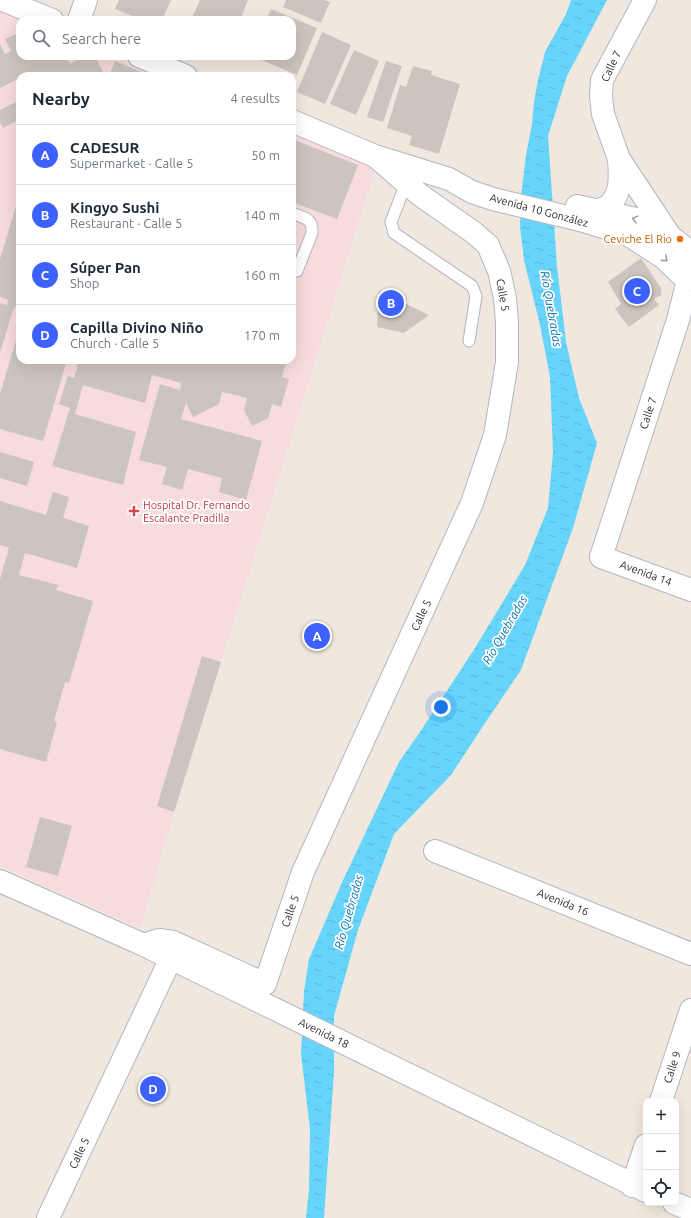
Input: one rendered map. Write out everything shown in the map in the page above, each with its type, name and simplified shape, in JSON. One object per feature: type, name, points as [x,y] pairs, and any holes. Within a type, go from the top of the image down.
[{"type":"street","points":[[3,0],[42,16]]},
{"type":"street","points":[[80,16],[86,0]]},
{"type":"street","name":"Calle 7","points":[[645,0],[602,80],[601,96],[603,114],[619,159],[670,236]]},
{"type":"street","points":[[148,60],[177,72]]},
{"type":"street","name":"Avenida 10 González","points":[[296,123],[375,156],[449,179],[473,180],[495,193],[587,213],[645,221],[670,236],[691,253]]},
{"type":"street","name":"Calle 5","points":[[144,945],[159,940],[173,942],[265,984],[303,872],[472,503],[495,435],[507,362],[508,322],[499,270],[488,246],[473,232],[420,195],[375,156]]},
{"type":"street","name":"Calle 7","points":[[587,213],[610,204],[618,190],[620,178],[619,159]]},
{"type":"street","name":"Avenida 10 González","points":[[587,213],[627,234],[689,274]]},
{"type":"street","name":"Calle 7","points":[[601,557],[685,321],[689,274]]},
{"type":"street","name":"Avenida 14","points":[[601,557],[691,590]]},
{"type":"street","name":"Avenida 16","points":[[435,850],[691,954]]},
{"type":"street","name":"Avenida 18","points":[[0,881],[171,958],[639,1189]]},
{"type":"street","name":"Calle 5","points":[[48,1218],[171,958]]},
{"type":"street","name":"Calle 9","points":[[662,1098],[691,1010]]},
{"type":"street","points":[[639,1189],[643,1164]]},
{"type":"street","points":[[679,1205],[691,1210]]},
{"type":"lane","points":[[406,183],[391,222],[394,233],[472,286],[476,296],[469,341]]},
{"type":"lane","points":[[296,214],[310,221],[312,227],[312,233],[297,271]]},
{"type":"shaded area","name":"Hospital Dr. Fernando Escalante Pradilla","points":[[0,10],[16,17],[16,60],[118,60],[147,72],[16,72],[16,364],[296,364],[296,135],[375,169],[174,812],[140,928],[0,866]]},
{"type":"water","name":"Río Quebradas","points":[[571,0],[607,0],[567,76],[548,136],[557,266],[566,342],[579,398],[597,443],[573,528],[521,670],[451,775],[394,834],[358,930],[334,1016],[334,1072],[324,1218],[306,1218],[309,1189],[310,1129],[301,1054],[304,991],[309,959],[344,878],[399,762],[475,648],[525,565],[548,508],[553,452],[550,377],[540,325],[524,260],[520,227],[521,197],[534,102],[545,52],[566,14]]},
{"type":"building","points":[[119,0],[171,0],[164,16],[132,16],[115,9]]},
{"type":"building","points":[[200,0],[248,0],[242,16],[193,16]]},
{"type":"building","points":[[286,0],[324,0],[330,2],[321,23],[283,7]]},
{"type":"building","points":[[271,9],[288,16],[268,16]]},
{"type":"building","points":[[296,19],[317,28],[297,75],[296,72],[290,72],[261,60],[296,60]]},
{"type":"building","points":[[322,32],[351,45],[325,104],[297,92]]},
{"type":"building","points":[[16,34],[16,60],[68,60],[70,64],[78,60],[97,60],[103,72],[16,72],[16,80],[0,88],[0,44],[5,54],[11,51],[5,39]]},
{"type":"building","points":[[354,50],[379,61],[356,115],[330,104]]},
{"type":"building","points":[[115,61],[141,72],[111,72]]},
{"type":"building","points":[[386,61],[402,66],[383,122],[367,117]]},
{"type":"building","points":[[413,66],[432,71],[431,75],[460,84],[439,154],[409,145],[412,136],[387,128],[400,85],[406,87]]},
{"type":"building","points":[[16,102],[16,121],[3,128],[0,122],[0,110]]},
{"type":"building","points":[[296,141],[358,165],[337,219],[296,204]]},
{"type":"building","points":[[16,206],[16,308],[14,307],[0,353],[0,303],[7,305],[8,300],[0,297],[0,259]]},
{"type":"building","points":[[641,258],[661,288],[661,295],[654,299],[659,305],[629,327],[615,309],[621,304],[608,282]]},
{"type":"building","points":[[379,291],[429,315],[404,333],[377,327]]},
{"type":"building","points":[[16,340],[16,364],[66,364],[43,441],[0,429],[0,394]]},
{"type":"building","points":[[78,364],[286,364],[282,377],[289,379],[281,407],[272,404],[268,418],[252,426],[244,410],[247,398],[222,392],[219,404],[193,417],[186,403],[181,419],[262,441],[246,500],[219,492],[222,478],[188,469],[182,490],[162,484],[167,467],[139,460],[160,384],[180,390],[181,383],[152,375],[145,403],[83,385],[75,414],[136,432],[123,485],[52,466],[70,408],[59,404],[68,376],[74,378]]},
{"type":"building","points":[[0,452],[34,462],[27,486],[0,478]]},
{"type":"building","points":[[53,492],[69,497],[63,518],[89,526],[77,568],[25,553],[19,575],[58,585],[56,590],[93,601],[69,683],[65,682],[54,721],[57,722],[46,762],[0,749],[0,579],[9,548],[0,545],[0,501],[46,515]]},
{"type":"building","points":[[202,656],[221,662],[174,812],[157,806]]},
{"type":"building","points":[[40,817],[72,826],[58,876],[26,867]]},
{"type":"place","name":"Ceviche El Rio","points":[[680,239]]},
{"type":"place","name":"Súper Pan","points":[[637,291]]},
{"type":"place","name":"Kingyo Sushi","points":[[391,303]]},
{"type":"place","name":"Hospital Dr. Fernando Escalante Pradilla","points":[[134,511]]},
{"type":"place","name":"CADESUR","points":[[317,636]]},
{"type":"place","name":"Capilla Divino Niño","points":[[153,1089]]}]
